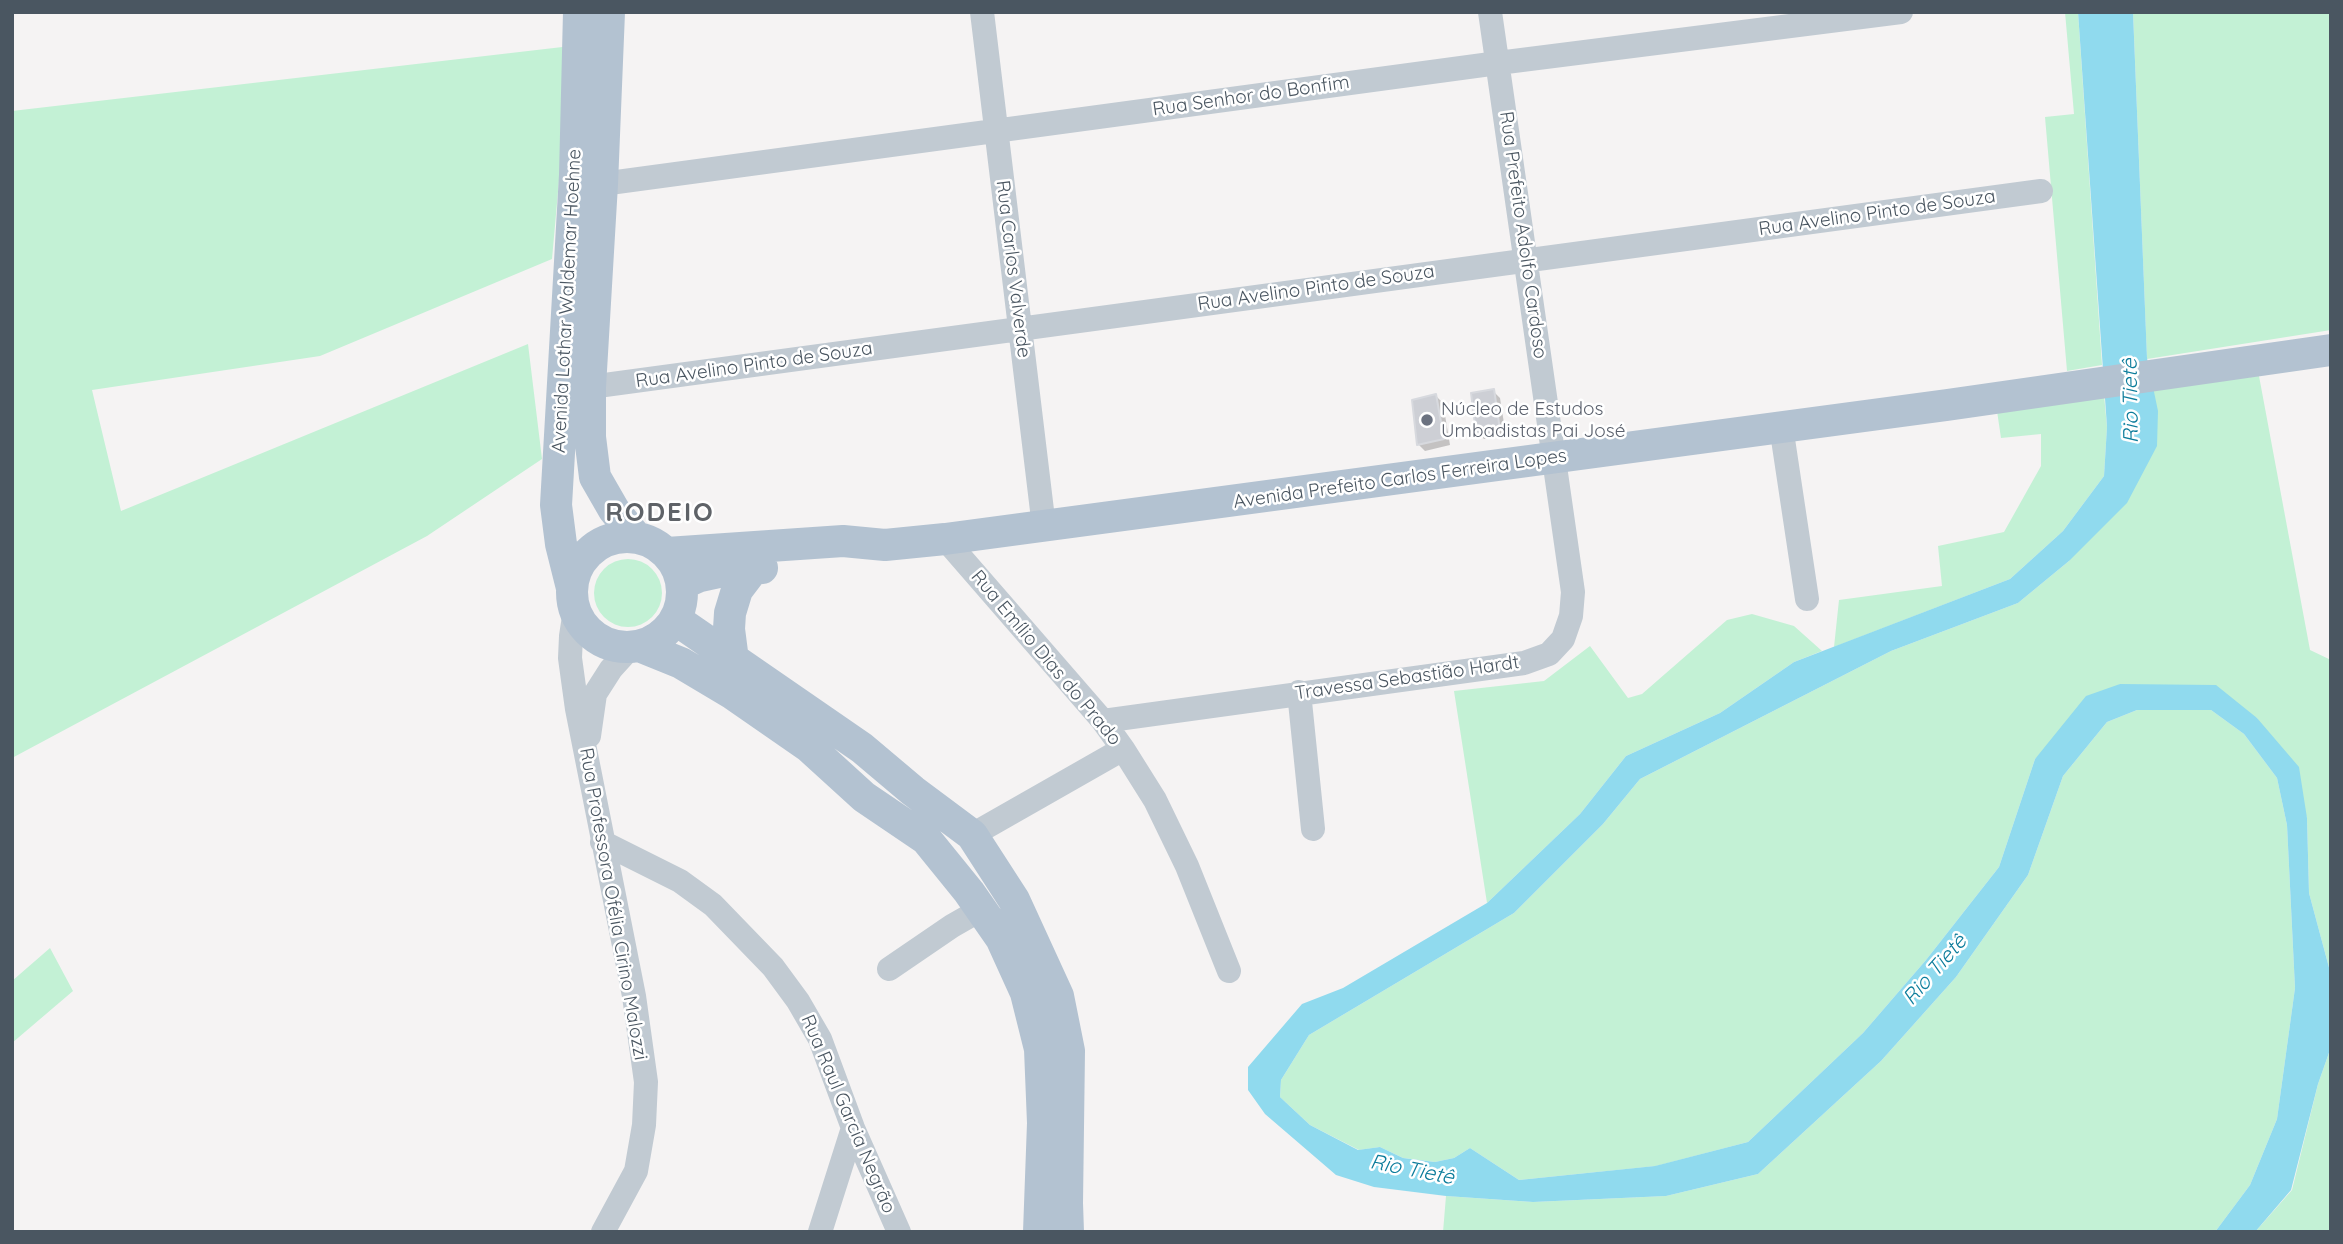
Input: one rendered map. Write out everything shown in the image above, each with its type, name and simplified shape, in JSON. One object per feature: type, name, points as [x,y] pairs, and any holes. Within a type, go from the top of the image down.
[{"type":"main road","name":"Avenida Lothar Waldemar Hoehne","points":[[573,599],[556,505],[575,175],[579,12]]},
{"type":"main road","name":"Avenida Lothar Waldemar Hoehne","points":[[609,12],[590,387],[590,437],[595,477],[614,510],[636,537]]},
{"type":"main road","name":"Avenida Prefeito Carlos Ferreira Lopes","points":[[667,553],[843,541],[885,545],[1044,527],[2331,350]]},
{"type":"main road","points":[[635,647],[660,637],[675,620],[682,598],[682,584],[677,568],[667,553],[653,542],[636,537],[617,537],[600,543],[586,555],[576,570],[573,599],[584,626],[597,639],[613,646],[635,647],[681,663],[733,694],[808,746],[864,797],[926,839],[969,892],[1001,938],[1026,993],[1040,1049],[1043,1124],[1039,1232]]},
{"type":"main road","name":"Avenida Prefeito Carlos Ferreira Lopes","points":[[682,584],[700,576],[723,571],[810,565],[852,556],[885,545]]},
{"type":"main road","points":[[733,660],[730,613],[737,590],[753,569]]},
{"type":"main road","points":[[675,620],[862,748],[971,835],[1014,900],[1058,996],[1069,1051],[1068,1232]]},
{"type":"street","name":"Rua Carlos Valverde","points":[[982,12],[1044,527]]},
{"type":"street","name":"Rua Prefeito Adolfo Cardoso","points":[[1490,12],[1556,458]]},
{"type":"street","name":"Rua Senhor do Bonfim","points":[[602,184],[1497,63],[1901,12]]},
{"type":"street","name":"Rua Avelino Pinto de Souza","points":[[590,387],[2041,191]]},
{"type":"street","points":[[1781,426],[1807,599]]},
{"type":"street","name":"Travessa Sebastião Hardt","points":[[1103,721],[1524,663],[1549,654],[1563,639],[1571,616],[1573,592],[1556,458]]},
{"type":"street","name":"Rua Emílio Dias do Prado","points":[[945,539],[1103,721],[1123,749],[1155,800],[1188,866],[1229,971]]},
{"type":"street","name":"Rua Professora Ofélia Cirino Malozzi","points":[[573,599],[570,658],[602,842],[634,996],[646,1082],[644,1125],[636,1171],[603,1232]]},
{"type":"street","points":[[587,761],[590,718],[595,694],[611,668],[635,647]]},
{"type":"street","points":[[1299,692],[1313,829]]},
{"type":"street","points":[[971,835],[1123,749]]},
{"type":"street","name":"Rua Raul Garcia Negrão","points":[[602,842],[680,881],[713,905],[773,967],[798,1001],[820,1039],[853,1128],[899,1232]]},
{"type":"street","points":[[889,969],[952,926],[980,911]]},
{"type":"street","points":[[820,1232],[853,1128]]},
{"type":"green space","points":[[2065,12],[2078,12],[2102,365],[2067,371],[2045,117],[2074,114]]},
{"type":"green space","points":[[2133,12],[2331,12],[2331,330],[2147,359]]},
{"type":"green space","points":[[571,46],[552,259],[320,356],[92,390],[121,511],[528,344],[542,459],[427,536],[12,758],[12,111]]},
{"type":"green space","points":[[2259,376],[2310,650],[2331,660],[2331,975],[2309,893],[2307,818],[2257,718],[2120,684],[2035,759],[1999,867],[1926,960],[1863,1033],[1748,1142],[1656,1166],[1519,1180],[1470,1148],[1454,1158],[1435,1162],[1403,1158],[1380,1147],[1359,1150],[1310,1125],[1280,1097],[1281,1080],[1309,1035],[1514,913],[1603,824],[1640,779],[1891,651],[2018,603],[2069,561],[2153,389]]},
{"type":"green space","points":[[2104,395],[2107,427],[2104,476],[2063,531],[2010,579],[1834,647],[1839,600],[1942,586],[1938,546],[2004,532],[2041,466],[2041,434],[2001,438],[1997,411]]},
{"type":"green space","points":[[621,559],[635,559],[647,564],[657,574],[662,593],[657,612],[647,622],[635,627],[621,627],[609,622],[599,612],[594,600],[594,586],[599,574],[609,564]]},
{"type":"green space","points":[[1752,614],[1794,626],[1822,651],[1794,662],[1720,713],[1626,756],[1580,814],[1487,903],[1454,691],[1544,681],[1590,646],[1628,698],[1642,694],[1727,620]]},
{"type":"green space","points":[[2137,710],[2211,710],[2244,734],[2277,778],[2287,825],[2295,988],[2277,1119],[2250,1185],[2215,1232],[1443,1232],[1446,1196],[1533,1202],[1666,1196],[1758,1174],[1881,1061],[1956,977],[2028,875],[2063,776],[2107,722]]},
{"type":"green space","points":[[50,948],[73,991],[12,1043],[12,981]]},
{"type":"green space","points":[[2331,1047],[2331,1232],[2255,1232],[2292,1190],[2318,1084]]},
{"type":"water","name":"Rio Tietê","points":[[2078,12],[2133,12],[2147,358],[2158,411],[2157,446],[2127,503],[2069,561],[2018,603],[1891,651],[1640,779],[1603,824],[1514,913],[1309,1035],[1281,1080],[1280,1097],[1310,1125],[1358,1150],[1380,1147],[1403,1158],[1435,1162],[1454,1158],[1470,1148],[1519,1180],[1655,1166],[1748,1142],[1863,1033],[1926,960],[1999,867],[2035,759],[2086,696],[2120,684],[2216,685],[2257,718],[2299,767],[2307,818],[2309,893],[2331,975],[2331,1047],[2318,1084],[2291,1190],[2255,1232],[2215,1232],[2250,1185],[2277,1119],[2295,988],[2287,825],[2277,778],[2244,734],[2211,710],[2137,710],[2107,722],[2063,776],[2028,875],[1956,977],[1881,1061],[1758,1174],[1666,1196],[1533,1202],[1446,1196],[1374,1187],[1336,1175],[1265,1114],[1248,1090],[1248,1067],[1302,1004],[1343,988],[1487,903],[1580,814],[1626,756],[1720,713],[1794,662],[2010,579],[2063,531],[2104,476],[2107,427]]},
{"type":"building","points":[[1494,389],[1500,430],[1476,433],[1471,393]]},
{"type":"building","name":"Núcleo de Estudos Umbadistas Pai José","points":[[1436,394],[1444,439],[1417,445],[1412,400]]},
{"type":"place","name":"Núcleo de Estudos Umbadistas Pai José","points":[[1427,420]]},
{"type":"district","name":"RODEIO","points":[[660,513]]}]
